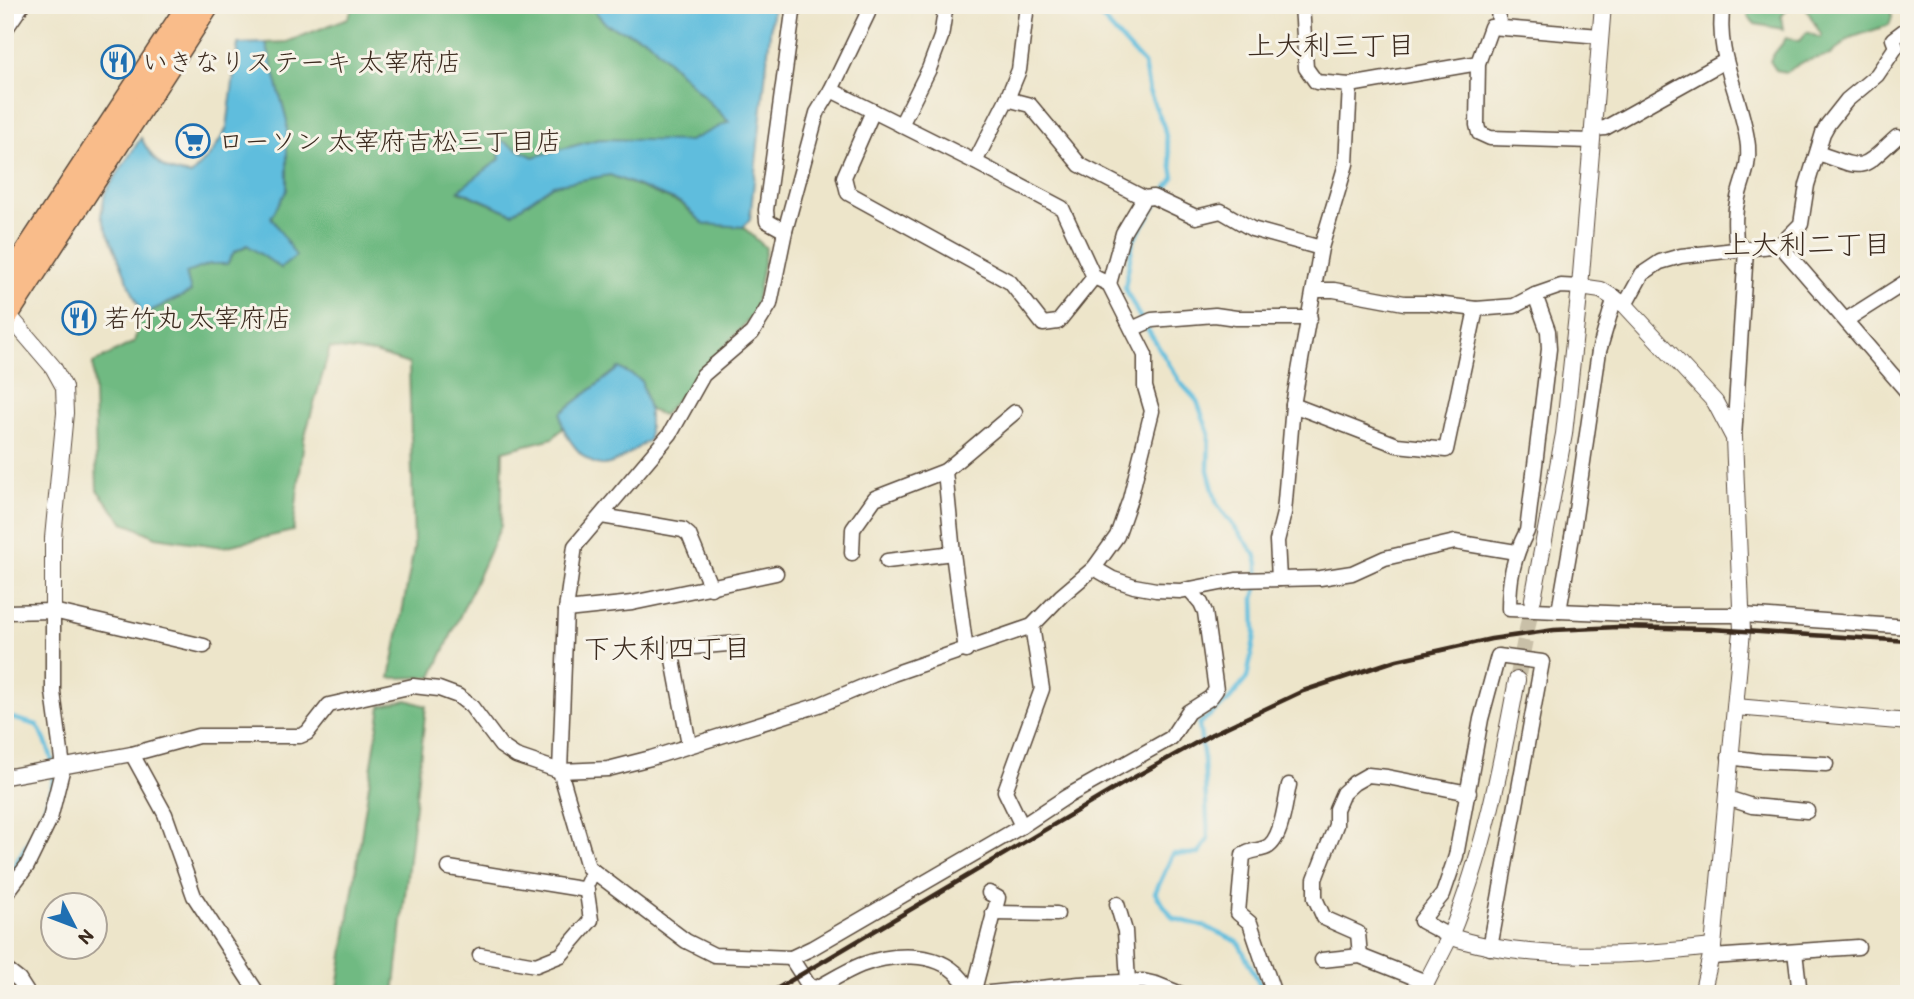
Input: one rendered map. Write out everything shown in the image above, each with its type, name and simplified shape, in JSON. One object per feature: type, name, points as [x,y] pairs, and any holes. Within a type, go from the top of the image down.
[{"type":"main road","points":[[5,283],[188,5]]},
{"type":"main road","points":[[6,315],[209,5]]},
{"type":"street","points":[[5,30],[22,5]]},
{"type":"street","points":[[785,231],[767,221],[766,211],[794,5]]},
{"type":"street","points":[[867,5],[868,13],[817,113],[785,231],[770,303],[752,333],[702,375],[670,435],[575,546],[566,610],[560,771],[587,867],[686,941],[714,955],[791,958],[1171,738],[1188,712],[1210,698],[1216,690],[1205,612],[1189,589]]},
{"type":"street","points":[[901,125],[941,37],[946,5]]},
{"type":"street","points":[[975,162],[1019,71],[1027,5]]},
{"type":"street","points":[[1302,5],[1306,68],[1316,82],[1350,85],[1478,63]]},
{"type":"street","points":[[1498,5],[1499,27]]},
{"type":"street","points":[[1533,599],[1564,434],[1580,287],[1603,5]]},
{"type":"street","points":[[1723,5],[1720,21],[1725,61],[1737,93],[1748,148],[1748,170],[1735,213],[1736,241],[1746,250]]},
{"type":"street","points":[[1600,36],[1491,27],[1478,63],[1479,133],[1490,138],[1592,135],[1725,61]]},
{"type":"street","points":[[1559,611],[1599,351],[1620,301],[1642,274],[1660,262],[1681,256],[1780,246],[1801,224],[1807,185],[1823,133],[1830,120],[1847,100],[1877,75],[1896,47],[1893,39],[1909,27]]},
{"type":"street","points":[[1279,579],[1277,541],[1284,513],[1293,405],[1321,248],[1346,164],[1350,85]]},
{"type":"street","points":[[5,777],[132,754],[198,736],[300,736],[307,733],[329,705],[413,686],[439,689],[458,696],[471,705],[501,746],[516,756],[560,771],[608,769],[819,705],[892,674],[1032,626],[1094,568],[1116,536],[1126,511],[1152,411],[1145,387],[1145,355],[1109,284],[1094,277],[1062,208],[831,90]]},
{"type":"street","points":[[1007,99],[1030,105],[1080,165],[1148,198],[1175,206],[1196,217],[1221,211],[1252,229],[1321,248]]},
{"type":"street","points":[[873,111],[844,177],[848,194],[1010,282],[1043,324],[1058,322],[1094,277]]},
{"type":"street","points":[[1818,153],[1856,167],[1867,164],[1897,137]]},
{"type":"street","points":[[1109,284],[1123,233],[1148,198]]},
{"type":"street","points":[[1780,246],[1909,394]]},
{"type":"street","points":[[1702,994],[1713,952],[1742,615],[1734,438],[1746,250]]},
{"type":"street","points":[[1846,320],[1909,280]]},
{"type":"street","points":[[1314,290],[1335,290],[1404,303],[1476,309],[1514,306],[1561,286],[1601,290],[1620,301],[1715,402],[1734,438]]},
{"type":"street","points":[[1535,295],[1548,331],[1549,349],[1527,531],[1516,552],[1509,589],[1509,609],[1655,615],[1742,615],[1909,628]]},
{"type":"street","points":[[1293,405],[1397,445],[1446,450],[1476,309]]},
{"type":"street","points":[[5,895],[27,866],[50,819],[63,767],[53,692],[53,538],[65,413],[64,387],[54,367],[6,315]]},
{"type":"street","points":[[1132,329],[1152,320],[1215,315],[1237,318],[1310,318]]},
{"type":"street","points":[[852,553],[853,529],[875,498],[945,471],[1015,412]]},
{"type":"street","points":[[945,471],[966,650]]},
{"type":"street","points":[[602,516],[683,530],[689,535],[711,588]]},
{"type":"street","points":[[1094,568],[1113,579],[1134,586],[1156,590],[1189,589],[1236,580],[1320,578],[1352,573],[1384,558],[1455,542],[1516,552]]},
{"type":"street","points":[[887,561],[953,553]]},
{"type":"street","points":[[566,610],[632,603],[776,573]]},
{"type":"street","points":[[5,612],[53,611],[204,646]]},
{"type":"street","points":[[1022,826],[1005,791],[1042,689],[1032,626]]},
{"type":"street","points":[[689,744],[671,649],[739,643]]},
{"type":"street","points":[[1490,948],[1542,662],[1498,656],[1481,719],[1456,856],[1443,894],[1421,921],[1449,936],[1490,948],[1571,953],[1795,952],[1858,947]]},
{"type":"street","points":[[1322,960],[1360,956],[1424,988],[1449,936],[1476,862],[1500,771],[1517,680]]},
{"type":"street","points":[[1735,707],[1909,722]]},
{"type":"street","points":[[132,754],[165,814],[194,896],[258,994]]},
{"type":"street","points":[[1729,757],[1826,764]]},
{"type":"street","points":[[1360,956],[1358,933],[1324,918],[1315,898],[1315,879],[1336,825],[1336,809],[1343,793],[1353,783],[1368,775],[1469,793]]},
{"type":"street","points":[[1274,994],[1250,923],[1238,913],[1243,855],[1250,850],[1267,848],[1278,836],[1289,785]]},
{"type":"street","points":[[1727,799],[1752,806],[1807,811]]},
{"type":"street","points":[[449,868],[587,890]]},
{"type":"street","points":[[480,955],[536,965],[561,955],[591,920],[587,890],[593,872]]},
{"type":"street","points":[[972,994],[998,898],[989,893]]},
{"type":"street","points":[[1117,904],[1125,931],[1128,982]]},
{"type":"street","points":[[993,914],[1057,915]]},
{"type":"street","points":[[1795,952],[1800,994]]},
{"type":"street","points":[[791,958],[809,986],[817,991],[863,964],[906,956],[934,960],[948,967],[959,975],[972,994]]},
{"type":"street","points":[[5,969],[19,980],[28,994]]},
{"type":"street","points":[[981,994],[1128,982],[1156,984],[1181,994]]},
{"type":"green space","points":[[354,5],[589,5],[607,25],[647,39],[729,122],[689,142],[599,139],[533,157],[497,139],[500,159],[459,191],[512,213],[553,185],[610,175],[682,204],[704,224],[743,227],[766,248],[754,314],[663,415],[649,410],[641,380],[619,368],[561,413],[563,428],[553,438],[503,451],[501,526],[432,677],[390,678],[414,548],[409,364],[375,353],[330,348],[304,439],[293,531],[223,547],[156,537],[123,522],[97,490],[93,363],[134,342],[142,315],[191,292],[185,273],[210,264],[227,264],[234,252],[248,245],[281,268],[270,216],[287,190],[287,121],[266,43],[287,42],[348,18]]},
{"type":"green space","points":[[1751,5],[1784,5],[1787,9],[1781,17],[1783,29],[1755,24],[1748,16]]},
{"type":"green space","points":[[1804,5],[1889,5],[1892,17],[1889,25],[1850,38],[1830,55],[1805,61],[1786,72],[1776,70],[1770,61],[1786,38],[1799,41],[1807,32],[1820,38],[1822,36]]},
{"type":"green space","points":[[407,700],[426,706],[394,994],[337,994],[381,706]]},
{"type":"water","points":[[589,5],[773,5],[750,219],[743,227],[704,224],[682,203],[610,175],[553,185],[512,213],[459,190],[500,159],[497,138],[533,157],[599,139],[689,141],[729,122],[647,39],[607,25]]},
{"type":"water","points":[[266,43],[287,121],[287,190],[271,217],[296,256],[281,268],[247,245],[234,252],[227,264],[210,264],[186,273],[191,292],[142,315],[101,216],[105,193],[141,138],[160,164],[181,174],[191,175],[212,153],[227,128],[238,44]]},
{"type":"water","points":[[619,368],[641,380],[649,410],[649,440],[616,461],[598,465],[580,453],[571,441],[563,427],[561,413]]},
{"type":"waterway","points":[[1095,5],[1099,15],[1144,64],[1149,91],[1164,127],[1174,177],[1133,241],[1125,288],[1180,382],[1197,401],[1209,434],[1208,470],[1217,504],[1255,554],[1258,564],[1258,585],[1254,598],[1255,634],[1247,678],[1229,700],[1199,724],[1204,760],[1208,839],[1199,854],[1173,854],[1155,893],[1173,918],[1206,927],[1238,942],[1265,994]]},
{"type":"waterway","points":[[5,716],[37,725],[53,764],[53,778],[47,802],[27,844],[5,878]]},
{"type":"tunnel","points":[[1517,680],[1533,599]]},
{"type":"railway","points":[[768,994],[1124,783],[1212,734],[1303,691],[1397,660],[1491,639],[1554,630],[1618,627],[1711,629],[1909,641]]},
{"type":"place","name":"いきなりステーキ 太宰府店","points":[[118,62]]},
{"type":"place","name":"ローソン 太宰府吉松三丁目店","points":[[193,141]]},
{"type":"place","name":"若竹丸 太宰府店","points":[[79,318]]},
{"type":"district","name":"上大利三丁目","points":[[1331,45]]},
{"type":"district","name":"上大利二丁目","points":[[1807,244]]},
{"type":"district","name":"下大利四丁目","points":[[667,648]]}]
